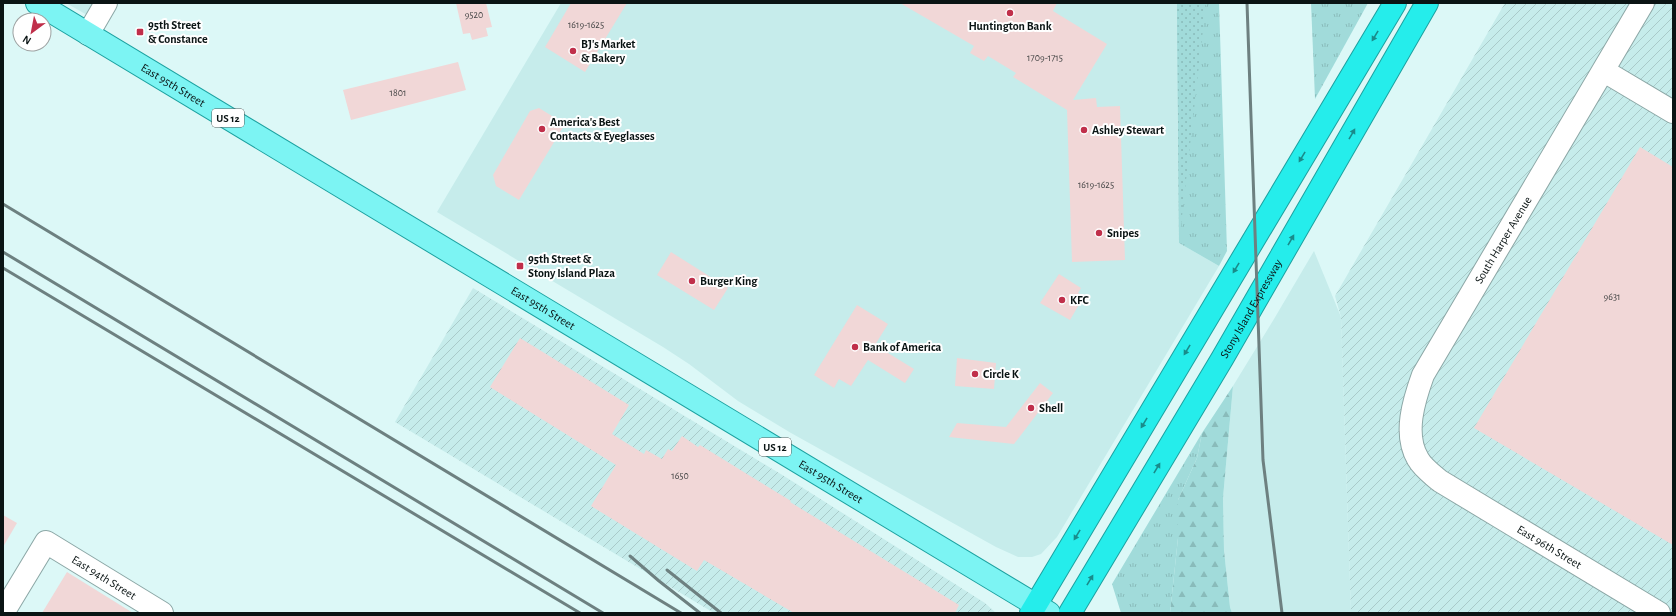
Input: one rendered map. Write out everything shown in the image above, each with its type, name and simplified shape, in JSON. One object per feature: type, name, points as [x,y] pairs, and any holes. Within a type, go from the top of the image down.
[{"type":"highway","points":[[1038,610],[1395,3]]},
{"type":"highway","name":"Stony Island Expressway","points":[[1070,613],[1222,359],[1427,3]]},
{"type":"main road","name":"East 95th Street","points":[[37,3],[1038,610]]},
{"type":"street","points":[[88,34],[106,3]]},
{"type":"street","name":"South Harper Avenue","points":[[1440,481],[1425,469],[1417,458],[1413,443],[1411,424],[1414,401],[1423,375],[1643,3]]},
{"type":"street","points":[[1604,71],[1673,112]]},
{"type":"street","name":"East 96th Street","points":[[1440,481],[1659,613]]},
{"type":"street","name":"East 94th Street","points":[[3,613],[46,542],[162,613]]},
{"type":"shaded area","points":[[66,3],[94,3],[87,15]]},
{"type":"shaded area","points":[[561,3],[1177,3],[1179,243],[1219,266],[1057,537],[1041,554],[1032,557],[1018,557],[996,547],[791,433],[738,401],[689,364],[663,347],[437,212]]},
{"type":"shaded area","points":[[1505,3],[1673,3],[1673,613],[1351,613],[1341,317],[1335,296]]},
{"type":"shaded area","points":[[1314,251],[1341,317],[1351,613],[1232,613],[1230,607],[1224,550],[1223,498],[1233,386]]},
{"type":"shaded area","points":[[473,288],[784,476],[985,603],[996,613],[714,613],[395,422]]},
{"type":"green space","points":[[1177,3],[1219,3],[1227,251],[1219,266],[1179,243]]},
{"type":"green space","points":[[1177,3],[1206,3],[1179,243]]},
{"type":"green space","points":[[1311,3],[1368,3],[1315,99]]},
{"type":"green space","points":[[1233,386],[1223,498],[1224,550],[1230,607],[1232,613],[1170,613],[1178,538],[1178,500],[1197,458],[1202,433]]},
{"type":"green space","points":[[1202,433],[1197,458],[1178,500],[1178,538],[1170,613],[1121,613],[1112,584]]},
{"type":"building","points":[[456,3],[486,3],[492,27],[486,28],[488,36],[472,40],[470,33],[463,34]]},
{"type":"building","points":[[571,3],[627,3],[585,72],[545,47]]},
{"type":"building","points":[[900,3],[1057,3],[1053,11],[1107,44],[1073,100],[1096,98],[1097,107],[1120,106],[1125,260],[1072,262],[1067,110],[1013,77],[1016,73],[988,56],[984,61],[970,53],[974,46]]},
{"type":"building","points":[[458,62],[466,90],[351,120],[343,90]]},
{"type":"building","points":[[539,108],[565,124],[519,200],[496,186],[493,175],[530,111]]},
{"type":"building","points":[[1640,147],[1673,167],[1673,545],[1474,428]]},
{"type":"building","name":"Burger King","points":[[671,252],[728,288],[714,310],[657,275]]},
{"type":"building","name":"KFC","points":[[1059,274],[1081,288],[1078,293],[1084,296],[1070,320],[1040,303]]},
{"type":"building","name":"Bank of America","points":[[857,305],[888,324],[875,345],[914,369],[905,383],[868,360],[851,386],[839,379],[834,388],[814,375]]},
{"type":"building","points":[[520,338],[629,405],[612,434],[644,454],[646,450],[662,459],[668,449],[672,451],[682,436],[698,447],[700,445],[959,605],[955,613],[794,613],[704,560],[697,571],[591,506],[616,465],[490,387]]},
{"type":"building","name":"Circle K","points":[[957,358],[996,363],[994,389],[955,386]]},
{"type":"building","name":"Shell","points":[[1040,383],[1053,393],[1014,444],[949,437],[957,423],[1006,427]]},
{"type":"building","points":[[3,515],[17,523],[3,547]]},
{"type":"building","points":[[67,572],[133,613],[42,613]]},
{"type":"railway","points":[[1247,3],[1263,460],[1282,613]]},
{"type":"railway","points":[[3,204],[681,613]]},
{"type":"railway","points":[[3,252],[603,613]]},
{"type":"railway","points":[[3,268],[580,613]]},
{"type":"railway","points":[[630,556],[700,613]]},
{"type":"railway","points":[[667,570],[721,613]]},
{"type":"place","name":"Huntington Bank","points":[[1010,13]]},
{"type":"place","name":"95th Street & Constance","points":[[140,32]]},
{"type":"place","name":"BJ's Market & Bakery","points":[[573,51]]},
{"type":"place","name":"America's Best Contacts & Eyeglasses","points":[[542,129]]},
{"type":"place","name":"Ashley Stewart","points":[[1084,130]]},
{"type":"place","name":"Snipes","points":[[1099,233]]},
{"type":"place","name":"95th Street & Stony Island Plaza","points":[[520,266]]},
{"type":"place","name":"Burger King","points":[[692,281]]},
{"type":"place","name":"KFC","points":[[1062,300]]},
{"type":"place","name":"Bank of America","points":[[855,347]]},
{"type":"place","name":"Circle K","points":[[975,374]]},
{"type":"place","name":"Shell","points":[[1031,408]]}]
